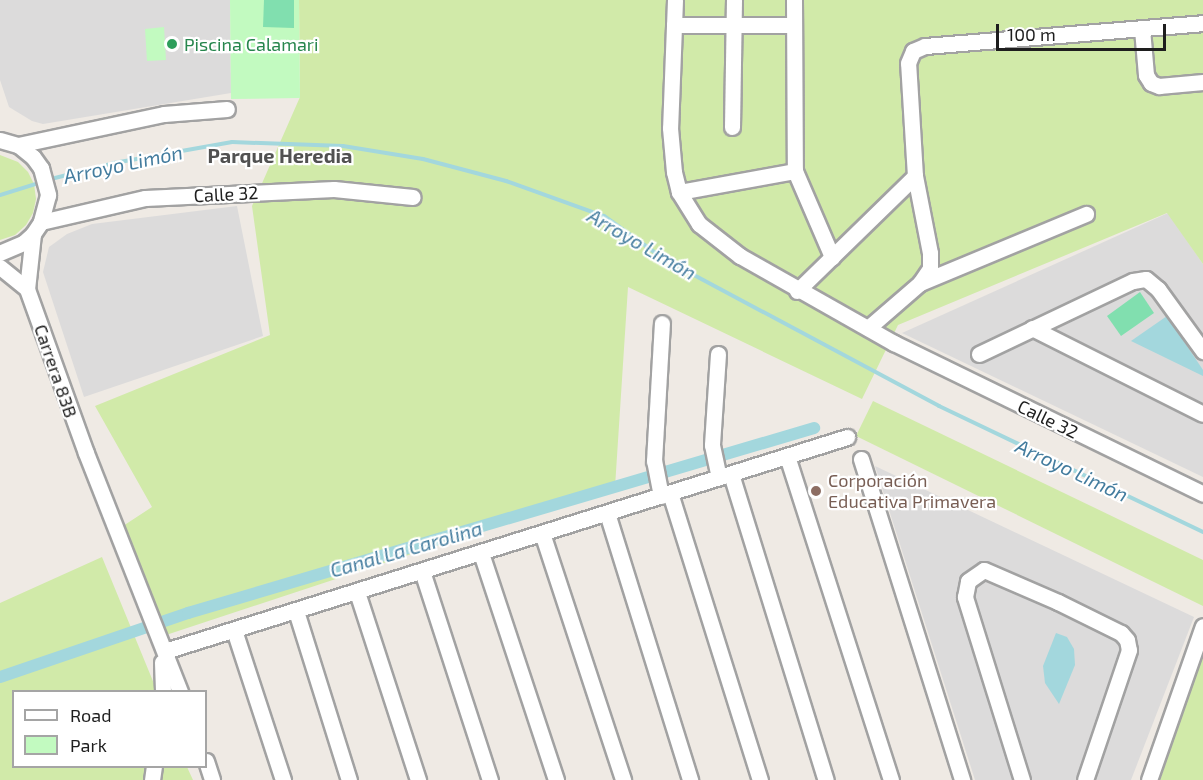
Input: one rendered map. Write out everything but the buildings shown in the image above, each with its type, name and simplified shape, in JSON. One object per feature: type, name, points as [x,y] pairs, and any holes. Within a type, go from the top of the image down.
[{"type":"street","points":[[675,0],[669,128],[674,172],[679,192],[795,171]]},
{"type":"street","points":[[732,127],[734,0]]},
{"type":"street","points":[[794,0],[792,25],[795,171],[832,257]]},
{"type":"street","points":[[868,328],[920,283],[930,268],[930,253],[915,176],[908,63],[913,51],[925,46],[1203,23]]},
{"type":"street","points":[[674,25],[792,25]]},
{"type":"street","points":[[1142,29],[1146,75],[1151,83],[1159,86],[1203,82]]},
{"type":"street","points":[[7,140],[164,114],[227,109]]},
{"type":"street","points":[[0,267],[27,289],[37,228],[48,195],[41,168],[33,157],[7,140]]},
{"type":"street","points":[[797,291],[915,176]]},
{"type":"street","name":"Calle 32","points":[[0,253],[23,243],[37,228],[146,198],[334,189],[413,197]]},
{"type":"street","name":"Calle 32","points":[[679,192],[699,224],[740,256],[797,291],[894,343],[1203,494]]},
{"type":"street","points":[[920,283],[1086,214]]},
{"type":"street","points":[[979,354],[1133,281],[1146,279],[1158,289],[1203,351]]},
{"type":"street","name":"Carrera 83B","points":[[27,289],[86,453],[179,690]]},
{"type":"street","points":[[662,323],[654,461],[658,480],[666,494],[760,780]]},
{"type":"street","points":[[1032,328],[1203,414]]},
{"type":"street","points":[[718,354],[712,445],[716,462],[725,476],[826,780]]},
{"type":"street","points":[[163,690],[163,645],[234,630],[847,437]]},
{"type":"street","points":[[788,456],[891,780]]},
{"type":"street","points":[[861,459],[962,780]]},
{"type":"street","points":[[607,513],[690,780]]},
{"type":"street","points":[[542,533],[623,780]]},
{"type":"street","points":[[480,553],[556,780]]},
{"type":"street","points":[[1022,780],[965,597],[968,581],[984,570],[1058,602],[1121,633],[1127,640],[1129,650],[1084,780]]},
{"type":"street","points":[[422,571],[490,780]]},
{"type":"street","points":[[357,592],[418,780]]},
{"type":"street","points":[[296,611],[349,780]]},
{"type":"street","points":[[1149,780],[1203,626]]},
{"type":"street","points":[[234,630],[283,780]]},
{"type":"street","points":[[207,764],[212,780]]},
{"type":"shaded area","points":[[0,0],[230,0],[231,93],[43,124],[32,121],[9,107],[0,80]]},
{"type":"shaded area","points":[[237,206],[263,336],[84,397],[43,272],[49,247],[67,234],[92,224]]},
{"type":"shaded area","points":[[1168,213],[1203,264],[1203,477],[902,333]]},
{"type":"shaded area","points":[[875,466],[1194,617],[1131,780],[975,780]]},
{"type":"green space","points":[[230,0],[299,0],[300,98],[231,99]]},
{"type":"green space","points":[[264,0],[294,0],[294,28],[263,27]]},
{"type":"green space","points":[[299,0],[1203,0],[1203,264],[1167,213],[898,325],[862,399],[628,287],[615,487],[166,635],[123,526],[152,507],[95,406],[270,335],[252,206],[300,97]]},
{"type":"green space","points":[[164,27],[166,60],[147,61],[145,29]]},
{"type":"green space","points":[[0,155],[18,162],[28,172],[34,184],[36,199],[33,213],[26,225],[15,235],[0,240]]},
{"type":"green space","points":[[1140,292],[1154,313],[1121,336],[1107,316]]},
{"type":"green space","points":[[873,401],[1203,560],[1203,606],[856,436]]},
{"type":"green space","points":[[102,557],[157,690],[12,690],[12,768],[187,768],[193,780],[0,780],[0,603]]},
{"type":"green space","points":[[1203,653],[1203,780],[1160,780]]},
{"type":"water","points":[[1167,316],[1203,370],[1203,376],[1131,341]]},
{"type":"water","points":[[1056,633],[1067,637],[1074,649],[1075,665],[1059,704],[1045,683],[1043,666]]},
{"type":"waterway","name":"Arroyo Limón","points":[[47,180],[114,163],[232,142],[343,146],[423,159],[506,181],[604,216],[664,259],[939,406],[1203,532]]},
{"type":"waterway","name":"Arroyo Limón","points":[[0,195],[39,183]]},
{"type":"waterway","name":"Canal La Carolina","points":[[0,677],[188,613],[814,428]]},
{"type":"place","name":"Piscina Calamari","points":[[172,44]]},
{"type":"place","name":"Corporación Educativa Primavera","points":[[816,491]]},
{"type":"district","name":"Parque Heredia","points":[[280,155]]}]
